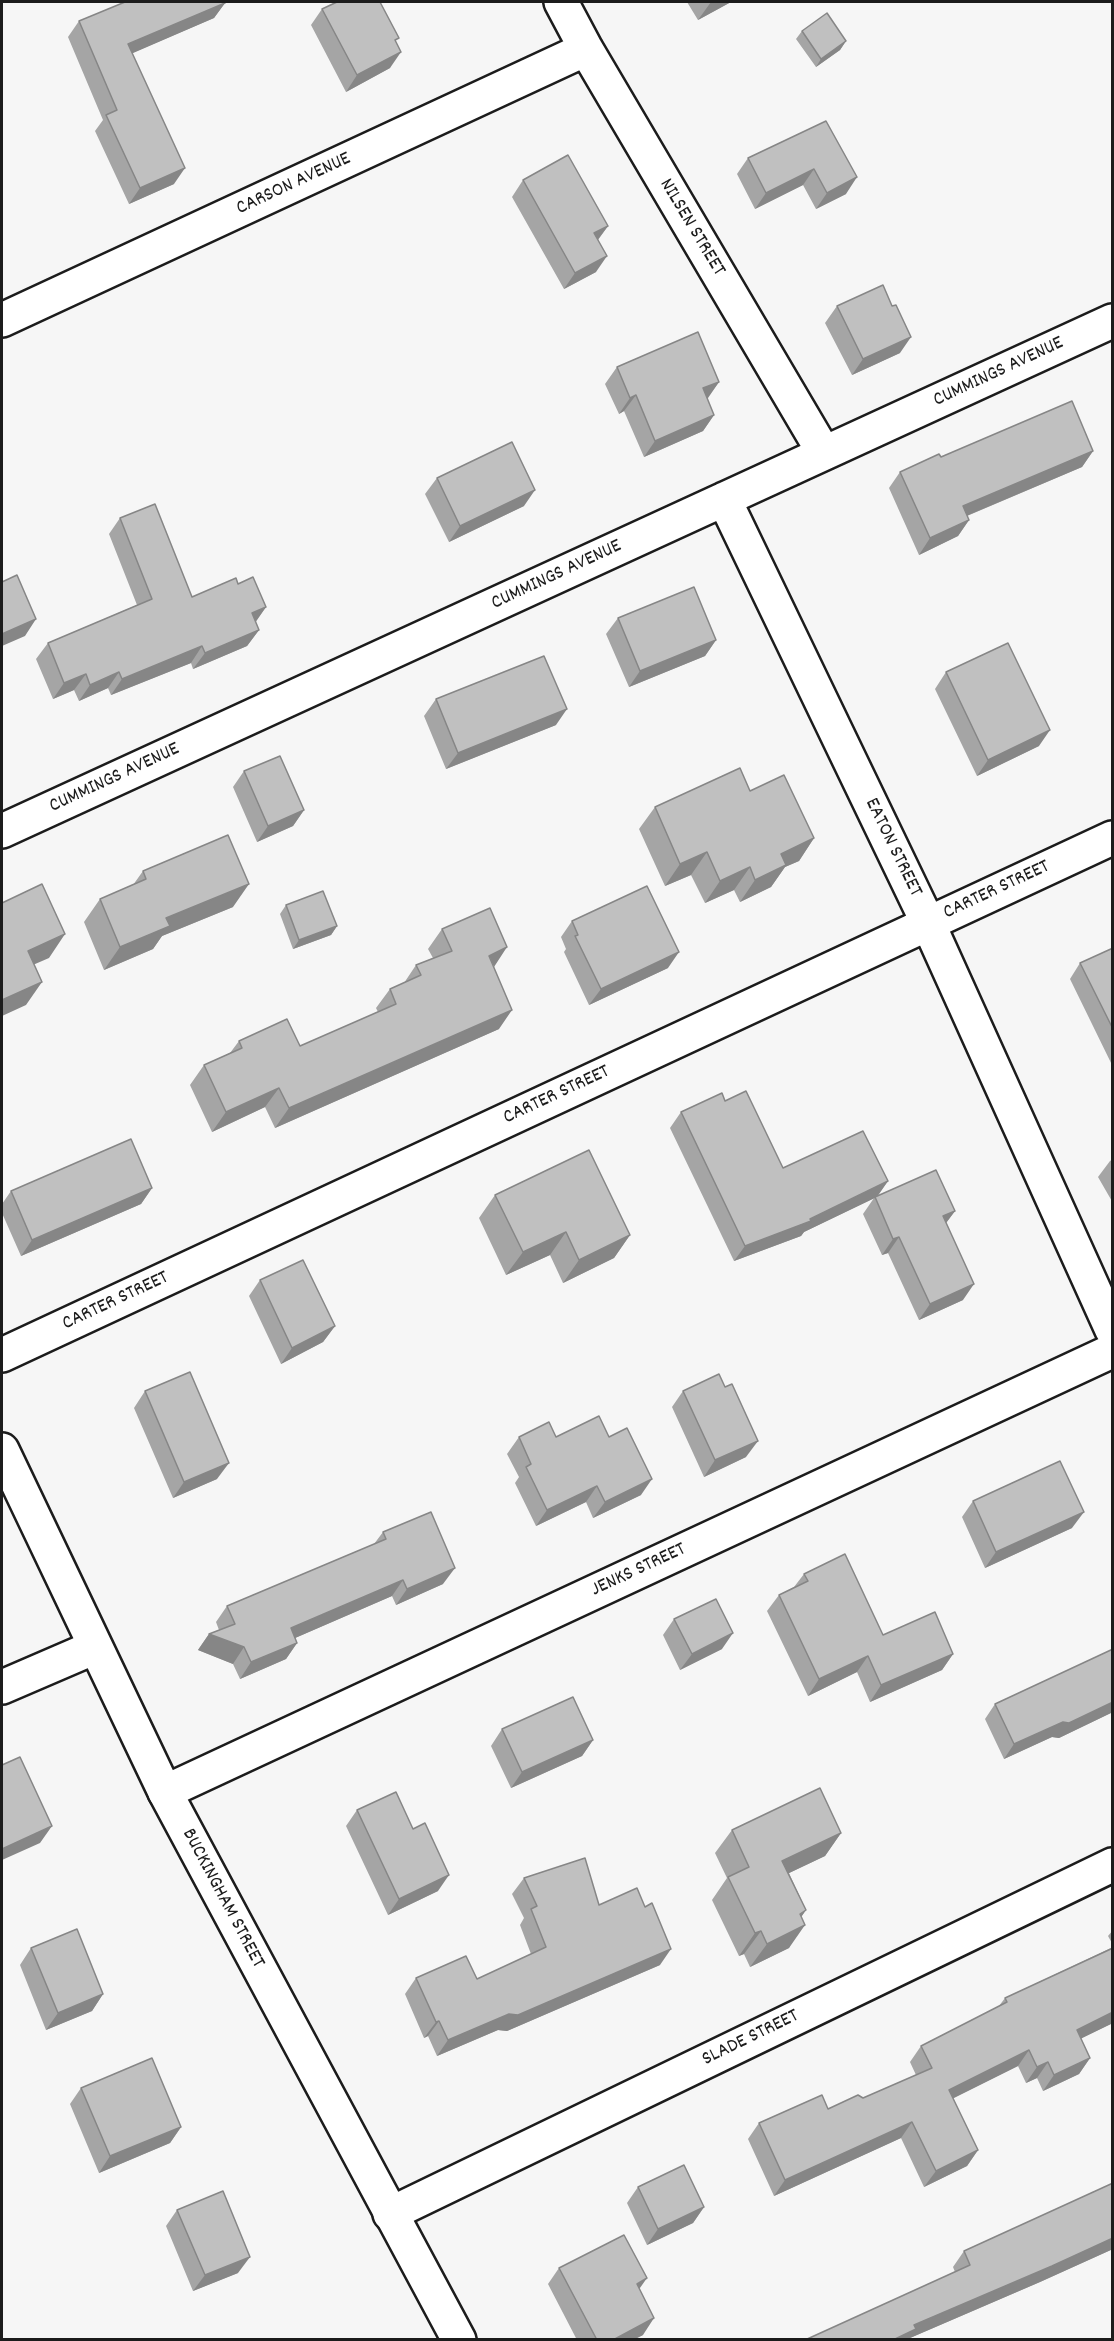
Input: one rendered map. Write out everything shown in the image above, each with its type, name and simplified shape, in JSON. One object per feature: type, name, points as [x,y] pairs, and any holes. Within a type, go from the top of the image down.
[{"type":"street","name":"NILSEN STREET","points":[[561,2],[586,50],[824,453]]},
{"type":"street","name":"CARSON AVENUE","points":[[2,320],[586,50]]},
{"type":"street","name":"CUMMINGS AVENUE","points":[[2,831],[1113,321]]},
{"type":"street","name":"EATON STREET","points":[[724,500],[928,923],[1113,1330]]},
{"type":"street","name":"CARTER STREET","points":[[2,1355],[1113,838]]},
{"type":"street","name":"JENKS STREET","points":[[165,1792],[1113,1351]]},
{"type":"street","name":"BUCKINGHAM STREET","points":[[2,1450],[165,1792],[459,2340]]},
{"type":"street","points":[[2,1687],[95,1647]]},
{"type":"street","name":"SLADE STREET","points":[[390,2214],[1113,1865]]},
{"type":"building","points":[[125,2],[225,2],[128,44],[185,168],[140,188],[106,115],[117,110],[79,21]]},
{"type":"building","points":[[337,2],[380,2],[399,38],[395,40],[401,52],[357,75],[322,9]]},
{"type":"building","points":[[827,13],[846,41],[821,59],[802,31]]},
{"type":"building","points":[[826,121],[857,177],[827,193],[814,169],[766,193],[748,158]]},
{"type":"building","points":[[568,155],[608,226],[594,233],[607,256],[575,273],[523,180]]},
{"type":"building","points":[[883,285],[892,306],[896,305],[911,337],[863,359],[837,306]]},
{"type":"building","points":[[698,332],[719,382],[703,388],[714,415],[655,441],[636,395],[630,398],[617,367]]},
{"type":"building","points":[[1072,401],[1093,451],[963,506],[969,520],[930,538],[900,472]]},
{"type":"building","points":[[512,442],[535,490],[460,526],[437,478]]},
{"type":"building","points":[[155,504],[192,597],[236,578],[238,584],[253,577],[266,607],[252,613],[259,630],[205,653],[202,646],[122,679],[119,672],[90,685],[86,674],[64,683],[48,643],[152,599],[120,518]]},
{"type":"building","points":[[17,575],[36,619],[2,634],[2,582]]},
{"type":"building","points":[[694,587],[716,640],[640,671],[618,618]]},
{"type":"building","points":[[1008,643],[1050,730],[988,760],[946,672]]},
{"type":"building","points":[[544,656],[567,709],[458,753],[436,699]]},
{"type":"building","points":[[280,756],[304,810],[268,826],[244,771]]},
{"type":"building","points":[[740,768],[750,791],[784,775],[814,838],[781,854],[786,865],[755,880],[750,867],[720,881],[707,852],[680,864],[655,807]]},
{"type":"building","points":[[228,835],[249,884],[166,918],[170,926],[120,947],[100,899],[146,879],[143,871]]},
{"type":"building","points":[[42,884],[65,934],[28,951],[42,982],[2,1000],[2,903]]},
{"type":"building","points":[[647,886],[679,952],[601,989],[575,936],[578,935],[572,921]]},
{"type":"building","points":[[323,891],[337,926],[299,940],[286,905]]},
{"type":"building","points":[[490,908],[507,947],[489,956],[512,1010],[289,1108],[279,1088],[226,1112],[204,1065],[242,1048],[239,1041],[287,1019],[300,1046],[396,1004],[390,989],[421,975],[416,965],[452,951],[442,929]]},
{"type":"building","points":[[1113,948],[1113,1029],[1080,963]]},
{"type":"building","points":[[746,1091],[783,1168],[863,1131],[888,1181],[810,1219],[811,1221],[745,1246],[681,1112],[722,1093],[725,1101]]},
{"type":"building","points":[[131,1139],[152,1188],[32,1240],[11,1191]]},
{"type":"building","points":[[589,1150],[630,1235],[579,1260],[566,1232],[523,1252],[495,1195]]},
{"type":"building","points":[[936,1170],[955,1211],[943,1216],[974,1284],[930,1304],[899,1237],[893,1239],[875,1197]]},
{"type":"building","points":[[303,1260],[335,1326],[292,1348],[260,1280]]},
{"type":"building","points":[[190,1372],[229,1463],[184,1482],[145,1391]]},
{"type":"building","points":[[719,1374],[725,1387],[732,1384],[758,1441],[715,1460],[683,1391]]},
{"type":"building","points":[[599,1416],[609,1437],[627,1428],[652,1479],[605,1502],[597,1486],[547,1510],[526,1467],[531,1464],[519,1437],[549,1422],[556,1437]]},
{"type":"building","points":[[1060,1461],[1084,1512],[996,1552],[973,1501]]},
{"type":"building","points":[[431,1512],[455,1568],[407,1589],[403,1580],[291,1628],[297,1643],[251,1662],[244,1647],[209,1634],[235,1624],[227,1606],[386,1539],[383,1532]]},
{"type":"building","points":[[845,1554],[883,1635],[935,1612],[953,1654],[881,1685],[868,1656],[819,1679],[779,1595],[808,1581],[804,1574]]},
{"type":"building","points":[[716,1599],[733,1633],[692,1654],[674,1619]]},
{"type":"building","points":[[1113,1649],[1113,1702],[1069,1723],[1063,1722],[1014,1744],[995,1704]]},
{"type":"building","points":[[573,1697],[593,1740],[522,1772],[502,1729]]},
{"type":"building","points":[[20,1757],[52,1826],[2,1849],[2,1765]]},
{"type":"building","points":[[820,1788],[841,1833],[782,1861],[806,1910],[800,1914],[805,1925],[767,1944],[761,1931],[755,1933],[728,1877],[749,1867],[732,1830]]},
{"type":"building","points":[[396,1792],[413,1829],[425,1823],[449,1875],[399,1899],[357,1810]]},
{"type":"building","points":[[585,1858],[599,1905],[637,1888],[645,1907],[652,1903],[671,1949],[518,2015],[509,2014],[448,2040],[439,2021],[436,2022],[416,1978],[466,1956],[477,1979],[546,1947],[531,1909],[537,1906],[524,1878]]},
{"type":"building","points":[[77,1929],[103,1994],[58,2013],[31,1948]]},
{"type":"building","points":[[1113,1948],[1113,2012],[1077,2030],[1090,2058],[1054,2075],[1048,2062],[1037,2067],[1029,2050],[949,2090],[978,2150],[936,2171],[912,2122],[785,2180],[759,2123],[822,2095],[828,2109],[858,2095],[863,2098],[932,2068],[921,2046],[1007,2002],[1005,1998]]},
{"type":"building","points":[[152,2058],[181,2127],[110,2156],[81,2088]]},
{"type":"building","points":[[684,2165],[704,2207],[658,2229],[638,2187]]},
{"type":"building","points":[[1113,2183],[1113,2238],[914,2325],[916,2329],[893,2340],[805,2340],[970,2265],[964,2251]]},
{"type":"building","points":[[223,2191],[250,2257],[205,2275],[177,2210]]},
{"type":"building","points":[[624,2235],[647,2278],[637,2284],[654,2318],[613,2340],[597,2340],[559,2268]]}]
